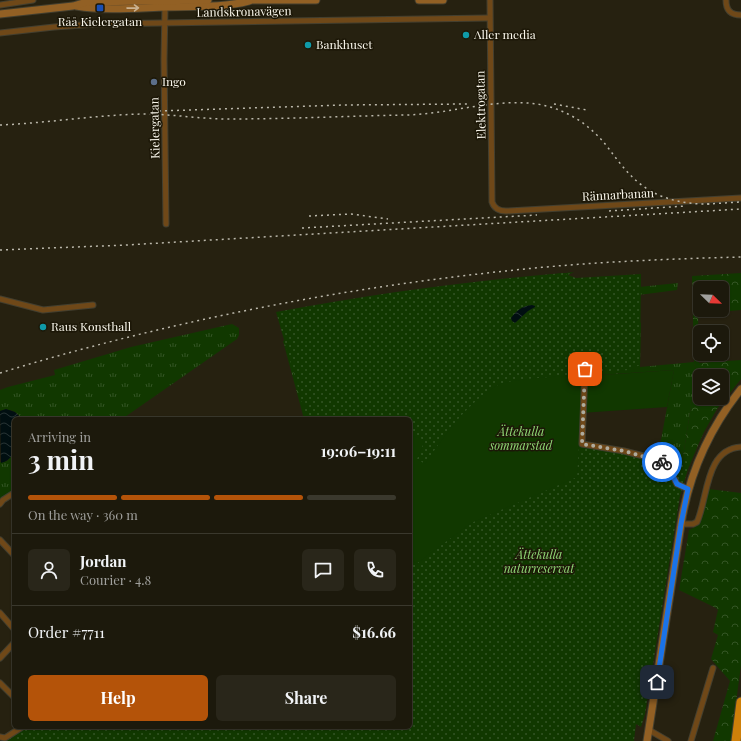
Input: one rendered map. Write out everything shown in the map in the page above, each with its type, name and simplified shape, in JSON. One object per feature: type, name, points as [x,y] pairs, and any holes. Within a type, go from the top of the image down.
[{"type":"highway","points":[[736,741],[741,702]]},
{"type":"main road","name":"Landskronavägen","points":[[0,14],[73,6],[87,2],[208,0]]},
{"type":"main road","name":"Landskronavägen","points":[[240,0],[316,0]]},
{"type":"main road","points":[[419,0],[443,0]]},
{"type":"main road","name":"Landskronavägen","points":[[73,6],[100,8],[210,6],[237,4],[249,1]]},
{"type":"main road","points":[[647,741],[681,524],[688,489],[707,440],[724,412],[741,390]]},
{"type":"street","points":[[0,5],[33,0]]},
{"type":"street","name":"Elektrogatan","points":[[490,0],[492,202],[497,209]]},
{"type":"street","points":[[726,0],[727,8],[730,12],[741,15]]},
{"type":"street","name":"Kielergatan","points":[[165,7],[164,59],[166,224]]},
{"type":"street","name":"Landskronavägen","points":[[0,33],[83,25],[490,18]]},
{"type":"street","name":"Rännarbanan","points":[[497,209],[506,211],[741,198]]},
{"type":"street","points":[[0,299],[43,310],[93,305]]},
{"type":"street","points":[[585,369],[582,444],[624,451],[659,460],[667,465],[677,484],[688,489]]},
{"type":"street","points":[[681,524],[693,524],[697,522],[715,462],[729,450],[741,447]]},
{"type":"street","points":[[0,504],[3,500],[12,494]]},
{"type":"street","points":[[0,540],[12,553]]},
{"type":"street","points":[[0,613],[12,627]]},
{"type":"street","points":[[0,658],[12,645]]},
{"type":"street","points":[[691,741],[713,668]]},
{"type":"street","points":[[0,683],[12,695]]},
{"type":"street","points":[[0,738],[6,738],[19,729]]},
{"type":"street","points":[[649,730],[668,741]]},
{"type":"green space","points":[[574,272],[566,276],[590,292],[678,283],[677,290],[608,299],[641,323],[640,367],[694,362],[695,369],[693,369],[693,393],[680,476],[664,459],[658,456],[674,370],[583,376],[441,287]]},
{"type":"green space","name":"Ättekulla naturreservat","points":[[563,273],[576,278],[641,274],[640,365],[629,370],[586,373],[584,441],[690,462],[680,496],[645,714],[641,727],[636,724],[634,741],[5,741],[23,729],[412,729],[412,417],[306,417],[276,312],[347,299],[491,280]]},
{"type":"green space","points":[[741,273],[741,310],[729,311],[729,281],[693,281],[693,317],[698,317],[698,325],[693,325],[692,276]]},
{"type":"green space","points":[[232,324],[239,328],[239,335],[237,339],[125,417],[20,417],[12,411],[0,411],[0,390],[55,375],[54,370],[131,347]]},
{"type":"green space","points":[[288,339],[310,417],[303,417],[283,341]]},
{"type":"green space","points":[[741,360],[741,379],[729,394],[729,369],[695,369],[694,362],[699,361],[699,363]]},
{"type":"green space","name":"Ättekulla sommarstad","points":[[674,370],[667,407],[581,413],[577,477],[471,523],[416,564],[412,559],[412,436],[425,440],[417,459],[425,464],[465,411],[496,386],[512,381],[534,378]]},
{"type":"green space","points":[[693,393],[693,405],[720,405],[704,432],[683,481],[680,476]]},
{"type":"green space","points":[[12,455],[12,492],[0,500],[0,462],[7,461]]},
{"type":"green space","points":[[709,489],[741,493],[741,665],[731,741],[713,741],[730,681],[711,659],[718,635],[713,632],[718,610],[679,590],[689,530],[700,524]]},
{"type":"water","points":[[532,305],[535,307],[528,311],[515,323],[512,321],[511,318],[523,307]]},
{"type":"water","points":[[6,409],[15,412],[20,417],[12,417],[12,454],[7,461],[1,463],[0,411]]},
{"type":"railway","points":[[0,125],[143,114],[229,119],[406,115],[505,103],[537,104],[548,106],[578,119],[602,140],[619,162],[639,183],[647,189],[656,194],[674,200],[693,204],[713,204]]},
{"type":"railway","points":[[159,111],[343,105],[467,104]]},
{"type":"railway","points":[[554,104],[587,110]]},
{"type":"railway","points":[[707,204],[741,202]]},
{"type":"railway","points":[[609,211],[685,206]]},
{"type":"railway","points":[[0,250],[126,245],[741,209]]},
{"type":"railway","points":[[309,216],[351,214],[388,219]]},
{"type":"railway","points":[[302,228],[537,215]]},
{"type":"railway","points":[[0,373],[63,354],[191,322],[384,286],[450,277],[571,265],[741,257]]},
{"type":"way so far","points":[[585,369],[582,444],[624,451],[662,462]]},
{"type":"place","name":"Råå Kielergatan","points":[[100,8]]},
{"type":"place","name":"Aller media","points":[[466,35]]},
{"type":"place","name":"Bankhuset","points":[[308,45]]},
{"type":"place","name":"Ingo","points":[[154,82]]},
{"type":"place","name":"Raus Konsthall","points":[[43,327]]},
{"type":"route","points":[[657,682],[681,524],[688,489],[674,481],[667,465],[662,462]]}]
